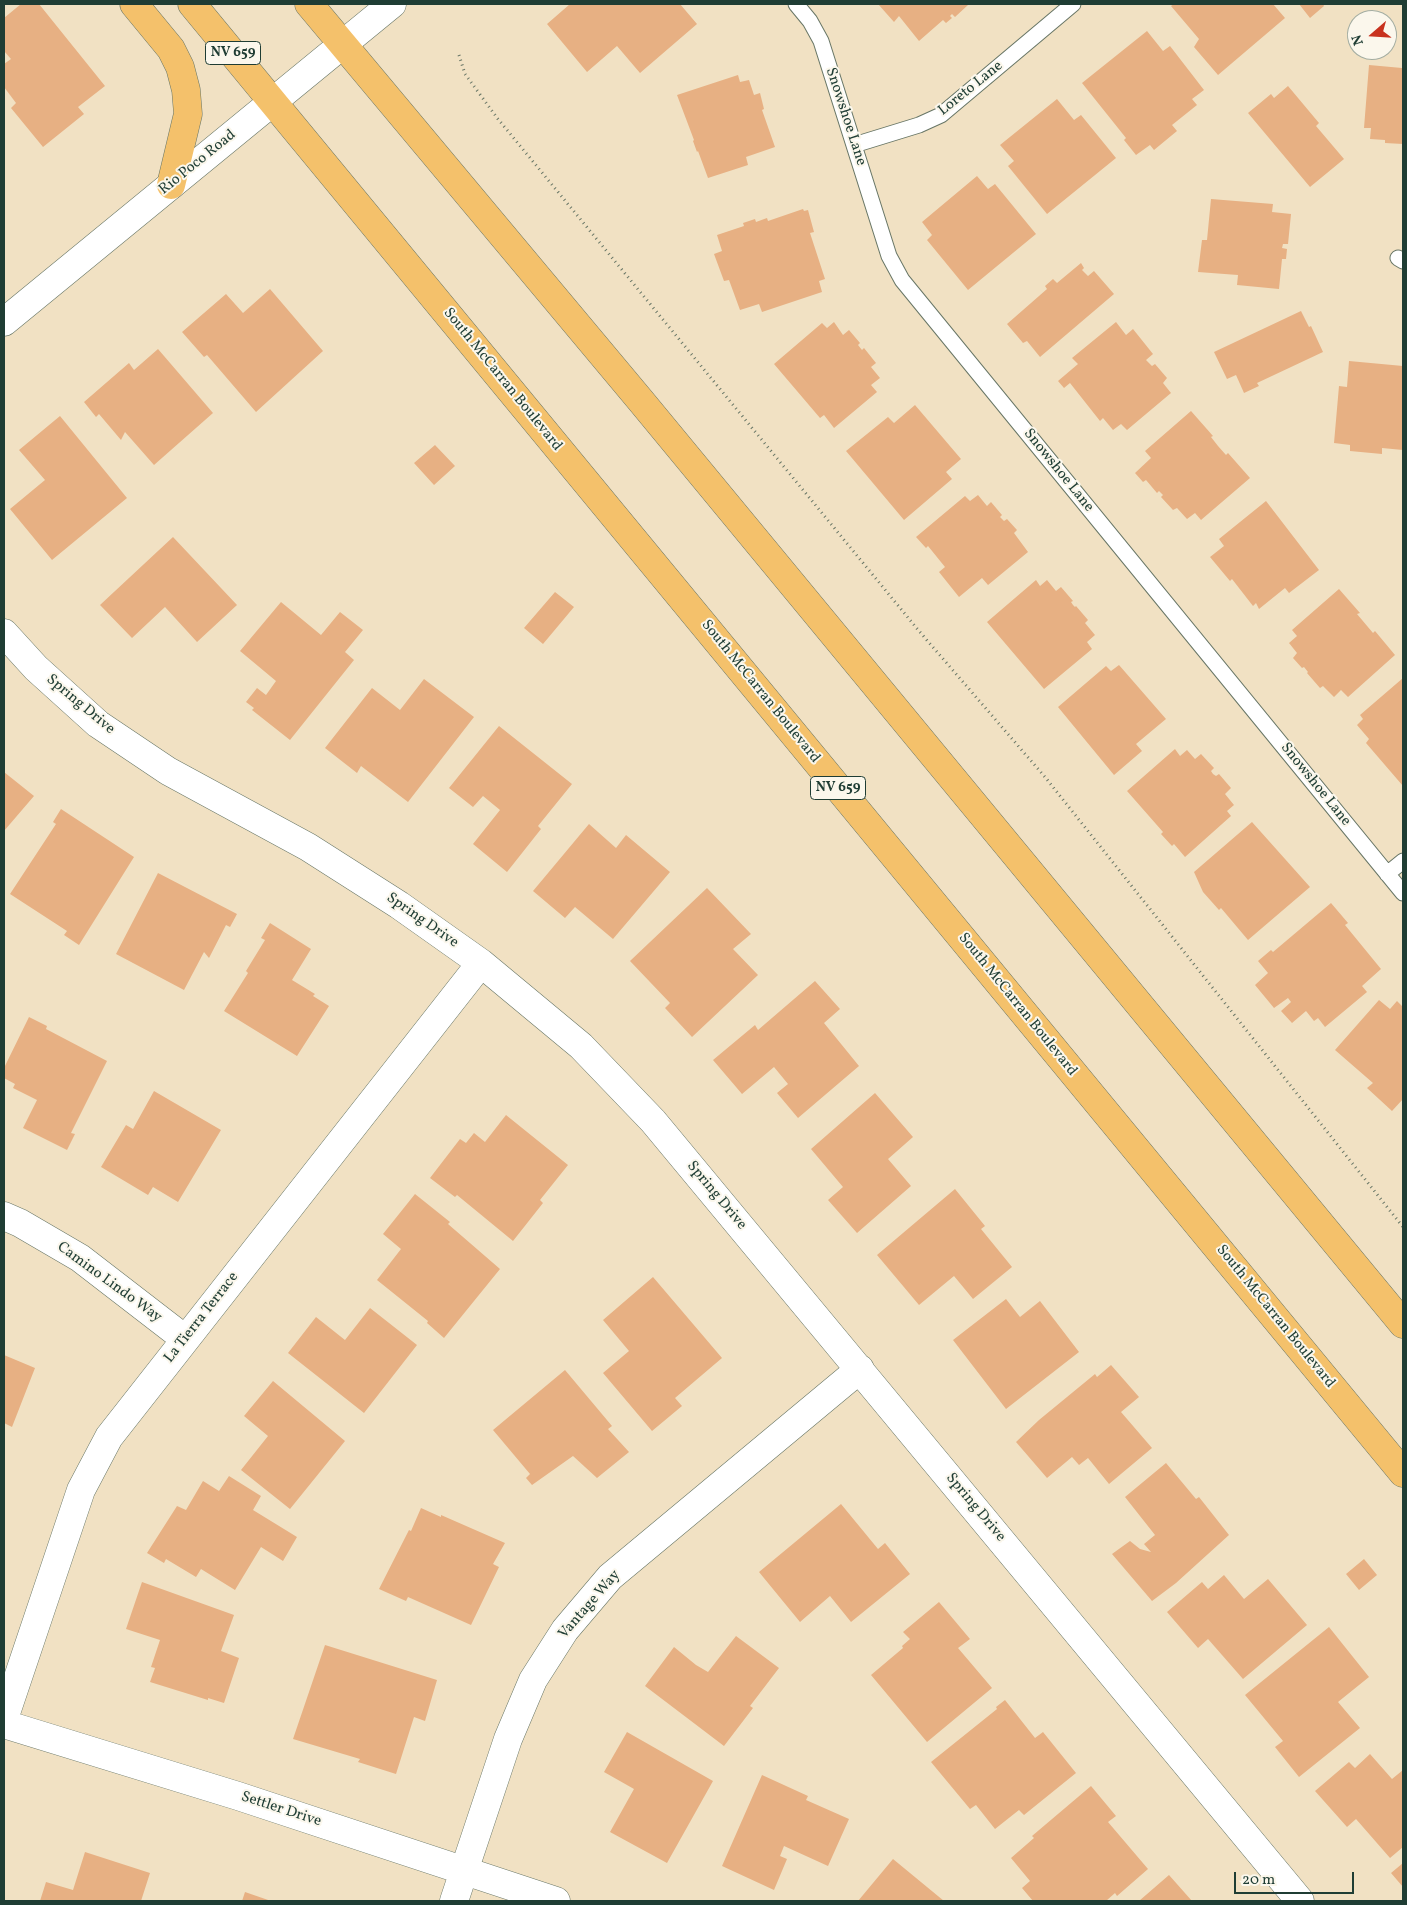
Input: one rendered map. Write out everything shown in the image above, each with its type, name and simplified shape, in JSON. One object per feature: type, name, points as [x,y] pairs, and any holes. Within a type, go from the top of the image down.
[{"type":"main road","points":[[134,4],[171,49],[180,67],[186,90],[188,114],[171,185]]},
{"type":"main road","name":"South McCarran Boulevard","points":[[192,4],[1403,1473]]},
{"type":"main road","points":[[309,4],[641,401],[1403,1324]]},
{"type":"street","name":"Rio Poco Road","points":[[4,322],[392,4]]},
{"type":"street","name":"Spring Drive","points":[[4,633],[36,668],[98,724],[168,771],[308,847],[399,905],[481,963],[580,1046],[653,1121],[1300,1901]]},
{"type":"street","name":"La Tierra Terrace","points":[[4,1719],[81,1490],[109,1437],[481,963]]},
{"type":"street","name":"Camino Lindo Way","points":[[4,1216],[20,1222],[80,1258],[185,1339]]},
{"type":"street","name":"Vantage Way","points":[[454,1901],[508,1739],[533,1680],[565,1630],[610,1577],[860,1369]]},
{"type":"street","name":"Settler Drive","points":[[4,1724],[229,1793],[556,1901]]},
{"type":"lane","name":"Snowshoe Lane","points":[[796,4],[810,21],[821,41],[889,256],[902,280],[1403,893]]},
{"type":"lane","name":"Loreto Lane","points":[[854,145],[919,125],[941,115],[1073,4]]},
{"type":"lane","points":[[1387,874],[1403,861]]},
{"type":"path","points":[[459,55],[464,74],[498,119],[919,631],[1045,777],[1403,1227]]},
{"type":"building","points":[[21,4],[39,4],[105,86],[78,107],[84,114],[43,147],[11,108],[16,103],[4,87],[4,64],[11,59],[4,51],[4,18]]},
{"type":"building","points":[[570,4],[680,4],[697,24],[640,73],[617,46],[587,72],[547,24]]},
{"type":"building","points":[[878,4],[968,5],[955,17],[952,14],[950,16],[952,18],[946,23],[943,20],[919,41],[899,16],[894,22]]},
{"type":"building","points":[[1174,4],[1273,4],[1285,18],[1218,75],[1194,47],[1199,39],[1171,6]]},
{"type":"building","points":[[1299,4],[1323,4],[1324,6],[1310,18]]},
{"type":"building","points":[[1147,31],[1163,51],[1170,46],[1204,90],[1192,99],[1197,105],[1172,125],[1177,131],[1154,150],[1150,145],[1136,155],[1124,140],[1126,138],[1082,83]]},
{"type":"building","points":[[1369,65],[1403,69],[1403,144],[1385,143],[1385,140],[1370,139],[1371,128],[1364,128]]},
{"type":"building","points":[[738,75],[740,82],[749,80],[754,95],[760,93],[764,109],[762,110],[775,147],[746,157],[748,165],[708,178],[677,95]]},
{"type":"building","points":[[1288,86],[1319,123],[1316,126],[1344,159],[1310,187],[1248,113],[1271,94],[1274,98]]},
{"type":"building","points":[[1057,99],[1074,120],[1081,115],[1116,158],[1047,214],[1008,166],[1014,161],[1000,145]]},
{"type":"building","points":[[977,176],[988,189],[995,184],[1036,234],[968,290],[927,240],[932,235],[922,222]]},
{"type":"building","points":[[1211,199],[1273,204],[1272,212],[1291,214],[1288,244],[1283,244],[1282,248],[1287,249],[1286,259],[1282,259],[1279,289],[1237,285],[1238,275],[1198,272],[1202,240],[1207,240]]},
{"type":"building","points":[[803,209],[804,211],[808,210],[814,232],[810,233],[825,279],[819,281],[822,292],[762,312],[759,304],[740,310],[729,280],[724,281],[714,254],[722,251],[717,235],[744,226],[743,223],[755,219],[756,222],[767,218],[768,221]]},
{"type":"building","points":[[1081,263],[1084,268],[1082,270],[1088,276],[1094,271],[1114,294],[1040,357],[1027,341],[1023,343],[1007,324],[1047,289],[1045,286],[1053,279],[1057,283]]},
{"type":"building","points":[[270,289],[323,351],[256,412],[207,355],[204,357],[182,332],[226,294],[243,313]]},
{"type":"building","points":[[1301,311],[1309,327],[1311,326],[1323,352],[1257,383],[1259,386],[1244,393],[1236,375],[1227,379],[1214,352]]},
{"type":"building","points":[[834,322],[843,335],[849,330],[860,343],[858,345],[862,350],[864,348],[876,363],[871,367],[880,378],[871,385],[877,392],[834,428],[824,415],[820,418],[774,364],[822,323],[827,328]]},
{"type":"building","points":[[1116,322],[1126,335],[1133,329],[1153,354],[1146,360],[1152,366],[1155,364],[1167,378],[1163,383],[1171,393],[1127,430],[1121,424],[1113,430],[1103,418],[1100,421],[1070,383],[1064,388],[1058,381],[1078,364],[1072,358]]},
{"type":"building","points":[[158,349],[213,413],[154,465],[125,432],[121,440],[99,414],[96,417],[84,402],[129,363],[134,370]]},
{"type":"building","points":[[1349,361],[1403,366],[1403,450],[1382,448],[1382,454],[1350,451],[1350,445],[1334,443],[1339,386],[1347,387]]},
{"type":"building","points":[[915,405],[961,459],[946,472],[952,479],[904,520],[846,451],[888,417],[894,423]]},
{"type":"building","points":[[1191,411],[1213,436],[1211,437],[1218,446],[1226,455],[1228,453],[1250,478],[1201,520],[1195,513],[1187,519],[1177,508],[1173,510],[1161,497],[1163,495],[1159,491],[1157,493],[1146,480],[1143,482],[1135,473],[1151,458],[1145,451]]},
{"type":"building","points":[[60,416],[127,498],[52,560],[10,509],[45,480],[19,450]]},
{"type":"building","points":[[435,445],[455,466],[434,485],[414,463]]},
{"type":"building","points":[[978,495],[987,506],[991,502],[1002,515],[1000,517],[1004,521],[1007,519],[1017,530],[1014,533],[1028,552],[988,585],[982,578],[959,597],[939,572],[945,567],[928,546],[926,548],[916,537],[965,496],[970,501]]},
{"type":"building","points":[[1266,501],[1319,570],[1289,593],[1285,588],[1259,609],[1256,603],[1253,606],[1232,579],[1230,581],[1210,557],[1224,546],[1219,539]]},
{"type":"building","points":[[173,537],[237,605],[197,642],[165,607],[132,638],[100,605]]},
{"type":"building","points":[[1036,580],[1040,586],[1047,580],[1056,591],[1061,587],[1073,601],[1071,602],[1073,605],[1088,620],[1085,623],[1095,635],[1087,642],[1092,649],[1044,689],[987,622]]},
{"type":"building","points":[[1339,589],[1360,613],[1357,614],[1373,633],[1375,631],[1395,655],[1348,697],[1341,690],[1334,697],[1323,686],[1320,688],[1304,667],[1302,668],[1293,658],[1297,653],[1289,643],[1297,636],[1292,630]]},
{"type":"building","points":[[555,592],[574,607],[543,644],[524,628]]},
{"type":"building","points":[[281,602],[321,635],[340,612],[363,630],[345,652],[354,660],[290,740],[252,710],[254,708],[246,702],[257,688],[266,695],[276,681],[240,651]]},
{"type":"building","points":[[1119,665],[1166,719],[1136,744],[1142,751],[1114,775],[1058,707],[1106,666],[1111,671]]},
{"type":"building","points":[[1403,678],[1403,786],[1366,743],[1369,739],[1357,725],[1363,719],[1360,715]]},
{"type":"building","points":[[424,679],[474,717],[408,802],[361,766],[357,773],[325,748],[372,688],[400,710]]},
{"type":"building","points":[[499,726],[572,784],[538,826],[541,829],[507,872],[473,844],[500,810],[483,796],[473,807],[449,788]]},
{"type":"building","points":[[1175,749],[1180,756],[1187,750],[1195,759],[1201,754],[1214,768],[1211,771],[1213,774],[1216,776],[1219,774],[1231,788],[1225,794],[1234,805],[1227,811],[1231,816],[1185,857],[1174,844],[1172,846],[1161,834],[1163,832],[1127,791]]},
{"type":"building","points":[[4,772],[34,796],[4,831]]},
{"type":"building","points":[[61,809],[134,857],[79,945],[64,935],[67,931],[10,894],[56,824],[53,822]]},
{"type":"building","points":[[1252,822],[1310,887],[1248,940],[1221,908],[1219,910],[1203,892],[1194,872]]},
{"type":"building","points":[[589,824],[616,848],[626,835],[670,872],[613,939],[575,907],[565,918],[533,891]]},
{"type":"building","points":[[158,873],[237,914],[230,927],[226,925],[209,958],[204,952],[184,990],[116,954]]},
{"type":"building","points":[[707,888],[751,934],[733,949],[758,975],[692,1037],[665,1008],[670,1003],[630,961]]},
{"type":"building","points":[[1331,903],[1348,923],[1345,925],[1381,969],[1362,986],[1367,992],[1325,1027],[1318,1018],[1314,1021],[1306,1011],[1292,1023],[1281,1011],[1291,1002],[1288,998],[1274,1008],[1255,985],[1268,973],[1258,961],[1271,950],[1273,952]]},
{"type":"building","points":[[270,923],[311,949],[292,980],[315,994],[313,996],[329,1006],[297,1056],[224,1011],[248,973],[246,971],[265,940],[261,938]]},
{"type":"building","points":[[815,981],[840,1009],[824,1023],[859,1066],[798,1118],[777,1093],[788,1084],[774,1067],[742,1094],[713,1060],[755,1025],[758,1030]]},
{"type":"building","points":[[1379,1000],[1390,1009],[1397,1001],[1403,1007],[1403,1099],[1392,1111],[1367,1088],[1373,1083],[1335,1050]]},
{"type":"building","points":[[29,1017],[47,1026],[46,1029],[107,1061],[71,1133],[75,1134],[67,1150],[23,1128],[37,1100],[13,1088],[15,1084],[4,1078],[4,1068]]},
{"type":"building","points":[[154,1091],[221,1130],[178,1202],[153,1187],[148,1195],[101,1167],[126,1125],[133,1129]]},
{"type":"building","points":[[875,1093],[913,1137],[888,1159],[911,1186],[857,1233],[828,1200],[843,1187],[811,1149]]},
{"type":"building","points":[[506,1115],[568,1165],[540,1200],[543,1203],[513,1241],[457,1195],[455,1197],[430,1178],[460,1139],[466,1143],[474,1133],[485,1142]]},
{"type":"building","points":[[955,1189],[985,1226],[981,1229],[1012,1267],[973,1299],[954,1276],[919,1305],[877,1255]]},
{"type":"building","points":[[415,1194],[450,1222],[448,1224],[500,1269],[444,1338],[427,1323],[428,1321],[377,1280],[401,1249],[383,1234]]},
{"type":"building","points":[[653,1277],[722,1358],[675,1398],[682,1406],[652,1431],[603,1373],[629,1351],[603,1320]]},
{"type":"building","points":[[1006,1299],[1020,1317],[1040,1301],[1079,1352],[1006,1409],[953,1340]]},
{"type":"building","points":[[370,1308],[417,1345],[364,1413],[288,1353],[316,1317],[345,1340]]},
{"type":"building","points":[[4,1355],[35,1368],[12,1427],[4,1423]]},
{"type":"building","points":[[1111,1365],[1139,1397],[1121,1412],[1152,1448],[1109,1484],[1088,1458],[1079,1465],[1072,1457],[1047,1478],[1016,1442],[1039,1420],[1095,1374],[1097,1377]]},
{"type":"building","points":[[565,1370],[612,1426],[608,1429],[629,1452],[597,1478],[573,1456],[532,1485],[526,1478],[530,1474],[493,1430]]},
{"type":"building","points":[[273,1381],[345,1441],[290,1509],[241,1470],[268,1436],[244,1416]]},
{"type":"building","points":[[1166,1463],[1196,1499],[1199,1497],[1229,1535],[1176,1583],[1152,1601],[1112,1554],[1130,1541],[1140,1549],[1151,1552],[1144,1544],[1155,1535],[1125,1497]]},
{"type":"building","points":[[229,1476],[261,1496],[253,1510],[297,1537],[283,1561],[261,1547],[235,1590],[201,1569],[196,1577],[166,1559],[164,1563],[147,1553],[177,1506],[186,1510],[203,1481],[219,1491]]},
{"type":"building","points":[[841,1504],[878,1549],[885,1543],[910,1574],[851,1622],[830,1596],[800,1622],[759,1572]]},
{"type":"building","points":[[421,1508],[505,1543],[493,1564],[499,1567],[471,1625],[408,1597],[406,1601],[379,1589],[409,1530],[411,1531]]},
{"type":"building","points":[[1364,1559],[1377,1575],[1359,1590],[1346,1574]]},
{"type":"building","points":[[1224,1575],[1244,1599],[1268,1579],[1307,1625],[1243,1679],[1208,1639],[1198,1648],[1167,1612],[1202,1582],[1208,1589]]},
{"type":"building","points":[[142,1582],[234,1615],[221,1651],[239,1658],[224,1703],[150,1682],[155,1668],[151,1667],[160,1640],[126,1629]]},
{"type":"building","points":[[939,1602],[970,1639],[958,1648],[992,1688],[927,1742],[871,1675],[903,1648],[902,1646],[910,1639],[903,1632]]},
{"type":"building","points":[[1329,1627],[1369,1677],[1338,1702],[1360,1728],[1299,1777],[1275,1747],[1283,1741],[1245,1695]]},
{"type":"building","points":[[736,1636],[779,1668],[750,1706],[753,1708],[724,1746],[645,1686],[674,1647],[708,1672]]},
{"type":"building","points":[[325,1645],[437,1680],[425,1721],[414,1717],[396,1774],[358,1762],[360,1759],[293,1739]]},
{"type":"building","points":[[1005,1700],[1035,1738],[1043,1732],[1076,1773],[1024,1815],[1019,1810],[995,1829],[976,1805],[970,1809],[931,1762],[997,1709],[996,1707]]},
{"type":"building","points":[[627,1732],[713,1781],[667,1863],[610,1832],[634,1789],[604,1772]]},
{"type":"building","points":[[1370,1754],[1392,1779],[1403,1770],[1403,1847],[1390,1858],[1356,1819],[1347,1827],[1315,1791],[1349,1762],[1355,1768]]},
{"type":"building","points":[[762,1775],[808,1796],[806,1800],[849,1819],[828,1866],[784,1846],[780,1856],[787,1859],[774,1890],[722,1866]]},
{"type":"building","points":[[1091,1786],[1116,1816],[1108,1822],[1148,1869],[1117,1896],[1115,1893],[1106,1901],[1033,1901],[1022,1888],[1030,1881],[1011,1858],[1034,1838],[1032,1836]]},
{"type":"building","points":[[85,1852],[150,1873],[141,1901],[40,1901],[46,1882],[73,1890]]},
{"type":"building","points":[[893,1859],[944,1901],[858,1901]]},
{"type":"building","points":[[1403,1863],[1403,1887],[1391,1873]]},
{"type":"building","points":[[1169,1875],[1192,1901],[1139,1901]]},
{"type":"building","points":[[245,1892],[271,1901],[242,1901]]}]
